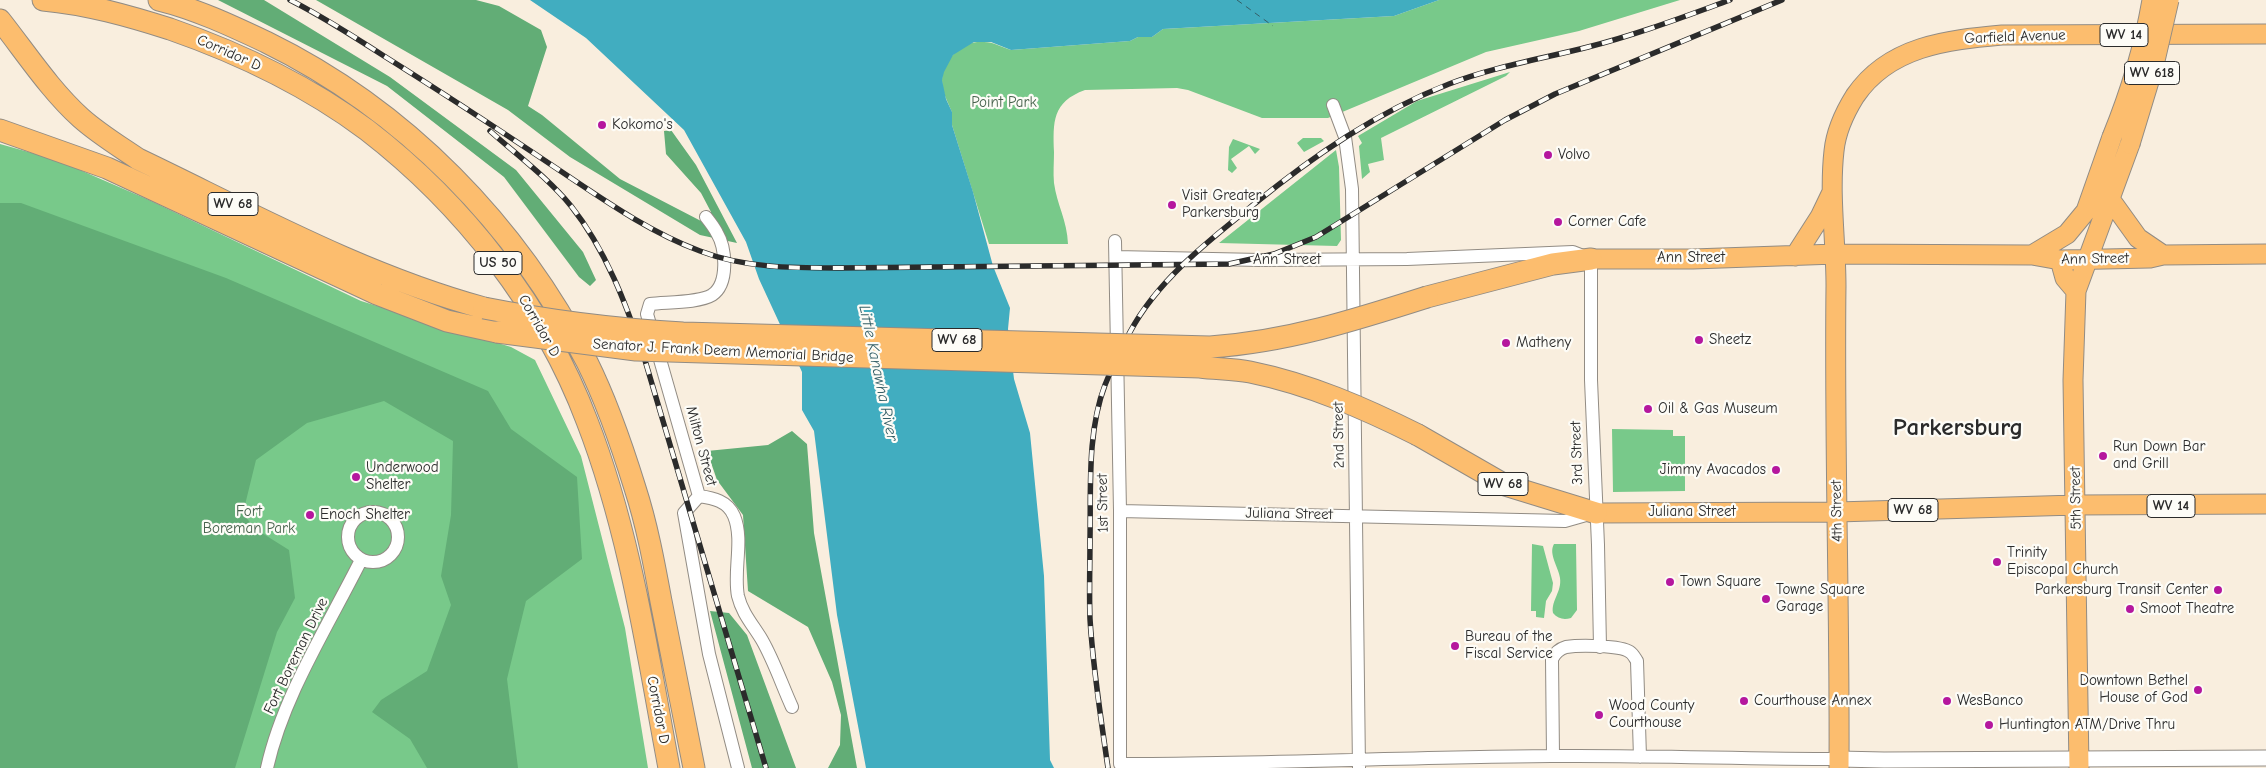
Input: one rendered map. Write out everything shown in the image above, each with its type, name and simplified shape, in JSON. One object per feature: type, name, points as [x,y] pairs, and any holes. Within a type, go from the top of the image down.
[{"type":"highway","name":"Corridor D","points":[[44,0],[127,15],[202,40],[246,58],[310,93],[366,130],[415,172],[486,247],[527,304],[557,356],[586,418],[605,472],[637,594],[669,768]]},
{"type":"highway","name":"Corridor D","points":[[159,0],[229,24],[287,52],[356,94],[406,132],[449,172],[487,212],[528,265],[588,363],[613,424],[636,490],[654,562],[694,768]]},
{"type":"highway","name":"Senator J. Frank Deem Memorial Bridge","points":[[0,20],[51,86],[81,118],[105,138],[138,159],[375,270],[434,294],[484,308],[549,321],[612,329],[683,333],[1210,347],[1244,345],[1292,337],[1343,324],[1426,296],[1553,264],[1591,258]]},
{"type":"highway","name":"Senator J. Frank Deem Memorial Bridge","points":[[0,130],[107,168],[377,294],[447,321],[497,332],[636,350],[1200,367],[1248,371],[1284,380],[1346,401],[1418,435],[1505,485],[1596,513]]},
{"type":"main road","name":"WV 618","points":[[2032,255],[2067,234],[2086,211],[2112,137],[2126,104],[2148,23],[2152,0]]},
{"type":"main road","name":"WV 618","points":[[2110,199],[2130,144],[2154,65],[2169,0]]},
{"type":"main road","name":"Garfield Avenue","points":[[1836,254],[1834,149],[1838,131],[1855,96],[1877,72],[1920,47],[1962,38],[2002,35],[2266,34]]},
{"type":"main road","points":[[1795,256],[1820,217],[1834,188]]},
{"type":"main road","points":[[2110,199],[2138,238],[2164,255]]},
{"type":"main road","name":"5th Street","points":[[2079,763],[2074,380],[2076,290],[2110,199]]},
{"type":"main road","name":"Ann Street","points":[[1591,258],[1693,259],[1836,254],[2032,255],[2060,260],[2088,260],[2150,258],[2164,255],[2266,254]]},
{"type":"main road","name":"4th Street","points":[[1836,254],[1834,385],[1839,763]]},
{"type":"main road","points":[[2060,260],[2065,278],[2076,290]]},
{"type":"main road","name":"Juliana Street","points":[[1596,513],[1837,512],[2076,505],[2266,504]]},
{"type":"street","name":"2nd Street","points":[[1333,105],[1346,146],[1352,189],[1359,763]]},
{"type":"street","name":"Milton Street","points":[[706,217],[718,234],[723,252],[724,269],[714,294],[704,298],[650,304],[647,314],[699,496],[684,513],[709,654],[738,768]]},
{"type":"street","name":"1st Street","points":[[1115,241],[1120,510],[1120,764],[1359,763]]},
{"type":"street","name":"Ann Street","points":[[1116,257],[1260,260],[1407,259],[1573,252],[1591,258]]},
{"type":"street","name":"3rd Street","points":[[1591,258],[1591,380],[1600,647]]},
{"type":"street","points":[[699,496],[723,502],[734,515],[738,527],[736,584],[738,598],[742,611],[768,653],[792,707]]},
{"type":"street","name":"Juliana Street","points":[[1120,510],[1195,511],[1276,516],[1356,515],[1565,521],[1596,513]]},
{"type":"street","points":[[366,513],[384,515],[390,519],[398,533],[396,549],[385,560],[377,563],[362,560],[349,548],[348,530],[352,522],[366,513]]},
{"type":"street","name":"Fort Boreman Drive","points":[[266,768],[286,710],[362,560]]},
{"type":"street","points":[[1553,756],[1552,659],[1557,651],[1566,647],[1600,647],[1621,648],[1631,652],[1637,661],[1640,757]]},
{"type":"street","points":[[1359,763],[1553,756],[1601,762],[1640,757],[1839,763],[1884,760],[2079,763],[2266,758]]},
{"type":"green space","points":[[218,0],[264,0],[390,77],[516,170],[583,252],[596,280],[590,286],[579,277],[504,177],[387,86]]},
{"type":"green space","points":[[316,0],[476,0],[499,6],[541,30],[547,47],[528,106],[542,115],[620,179],[701,221],[711,212],[701,193],[666,154],[664,131],[671,130],[696,165],[737,243],[700,235],[570,157],[508,110]]},
{"type":"green space","name":"Point Park","points":[[1439,0],[1680,0],[1579,31],[1486,52],[1328,118],[1262,118],[1188,90],[1177,88],[1085,90],[1074,95],[1060,107],[1054,131],[1054,183],[1066,227],[1068,244],[989,244],[952,125],[952,112],[942,84],[943,72],[950,58],[969,44],[988,42],[1011,50],[1130,41],[1138,37],[1152,37],[1163,29],[1394,16]]},
{"type":"green space","points":[[1510,72],[1506,76],[1381,138],[1384,160],[1368,164],[1370,172],[1362,179],[1359,146],[1362,143],[1358,136],[1417,101]]},
{"type":"green space","points":[[1303,138],[1321,138],[1324,141],[1304,152],[1297,143]]},
{"type":"green space","points":[[1233,139],[1260,149],[1255,154],[1249,146],[1231,159],[1237,168],[1232,173],[1228,170],[1229,147]]},
{"type":"green space","name":"Fort Boreman Park","points":[[0,144],[57,160],[149,200],[361,301],[511,347],[535,360],[581,456],[625,628],[648,768],[0,768]]},
{"type":"green space","points":[[1336,150],[1339,167],[1341,240],[1337,246],[1219,243]]},
{"type":"green space","name":"Fort Boreman Park","points":[[0,203],[21,203],[226,278],[488,391],[511,429],[577,477],[582,559],[526,601],[507,679],[518,768],[427,768],[410,739],[372,712],[381,700],[427,671],[451,605],[441,576],[451,515],[453,441],[384,401],[307,423],[256,460],[243,513],[254,528],[289,550],[295,598],[277,632],[235,768],[0,768]]},
{"type":"green space","points":[[1612,429],[1673,430],[1673,436],[1685,436],[1685,491],[1613,492]]},
{"type":"green space","points":[[792,431],[807,444],[814,533],[857,768],[828,768],[840,745],[841,715],[832,682],[808,627],[748,591],[743,515],[717,480],[707,451],[768,445]]},
{"type":"green space","points":[[1532,544],[1543,546],[1553,583],[1552,591],[1546,601],[1544,618],[1536,617],[1536,611],[1531,611]]},
{"type":"green space","points":[[1554,544],[1576,544],[1577,610],[1568,619],[1559,618],[1553,613],[1560,583],[1552,552]]},
{"type":"green space","points":[[710,611],[729,613],[747,635],[796,768],[752,768]]},
{"type":"water","name":"Little Kanawha River","points":[[530,0],[1439,0],[1394,16],[1163,29],[1152,37],[1138,37],[1130,41],[1011,50],[991,42],[974,42],[953,55],[944,72],[942,80],[946,99],[952,112],[952,125],[993,266],[1010,308],[1008,329],[1014,379],[1030,433],[1044,576],[1050,760],[1054,768],[866,768],[837,615],[814,431],[802,410],[802,372],[759,279],[746,242],[684,130],[586,38]]},
{"type":"ferry route","points":[[1237,0],[1273,26]]},
{"type":"railway","points":[[290,0],[349,34],[472,112],[610,204],[663,235],[700,251],[734,261],[768,266],[838,268],[1229,264],[1274,254],[1316,237],[1505,120],[1555,94],[1782,0]]},
{"type":"railway","points":[[1108,768],[1095,675],[1090,619],[1091,461],[1095,422],[1105,385],[1130,332],[1154,296],[1201,248],[1299,169],[1346,137],[1396,108],[1422,95],[1466,78],[1624,37],[1730,0]]},
{"type":"railway","points":[[490,131],[542,176],[571,206],[595,241],[614,278],[644,357],[766,768]]},
{"type":"place","name":"Kokomo's","points":[[602,125]]},
{"type":"place","name":"Volvo","points":[[1548,155]]},
{"type":"place","name":"Visit Greater Parkersburg","points":[[1172,205]]},
{"type":"place","name":"Corner Cafe","points":[[1558,222]]},
{"type":"place","name":"Sheetz","points":[[1699,340]]},
{"type":"place","name":"Matheny","points":[[1506,343]]},
{"type":"place","name":"Oil & Gas Museum","points":[[1648,409]]},
{"type":"place","name":"Run Down Bar and Grill","points":[[2103,456]]},
{"type":"place","name":"Jimmy Avacados","points":[[1776,470]]},
{"type":"place","name":"Underwood Shelter","points":[[356,477]]},
{"type":"place","name":"Enoch Shelter","points":[[310,515]]},
{"type":"place","name":"Trinity Episcopal Church","points":[[1997,562]]},
{"type":"place","name":"Town Square","points":[[1670,582]]},
{"type":"place","name":"Parkersburg Transit Center","points":[[2218,590]]},
{"type":"place","name":"Towne Square Garage","points":[[1766,599]]},
{"type":"place","name":"Smoot Theatre","points":[[2130,609]]},
{"type":"place","name":"Bureau of the Fiscal Service","points":[[1455,646]]},
{"type":"place","name":"Downtown Bethel House of God","points":[[2198,690]]},
{"type":"place","name":"Courthouse Annex","points":[[1744,701]]},
{"type":"place","name":"WesBanco","points":[[1947,701]]},
{"type":"place","name":"Wood County Courthouse","points":[[1599,715]]},
{"type":"place","name":"Huntington ATM/Drive Thru","points":[[1989,725]]},
{"type":"district","name":"Parkersburg","points":[[1958,428]]}]
